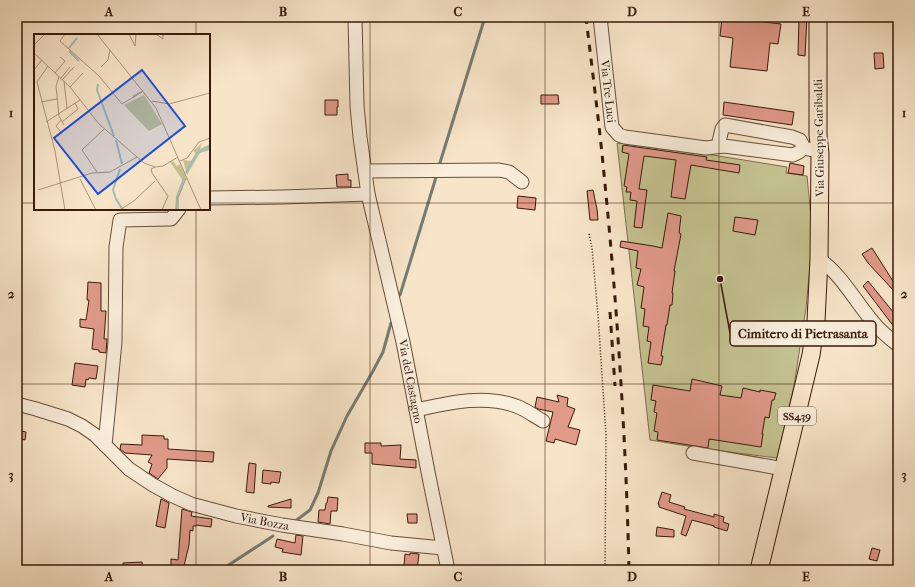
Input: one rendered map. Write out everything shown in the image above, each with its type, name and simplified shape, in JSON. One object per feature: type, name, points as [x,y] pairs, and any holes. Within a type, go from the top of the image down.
[{"type":"main road","name":"Via Giuseppe Garibaldi","points":[[818,17],[818,135],[812,151],[819,259]]},
{"type":"main road","name":"SS439","points":[[758,570],[811,355],[817,314],[819,259]]},
{"type":"street","name":"Via del Castagno","points":[[355,17],[357,106],[368,194],[403,342],[448,570]]},
{"type":"street","name":"Via Tre Luci","points":[[600,17],[612,127],[619,135],[706,148],[724,146],[793,155],[799,152],[812,151]]},
{"type":"street","points":[[718,146],[722,130],[725,125],[792,137],[800,140],[812,151]]},
{"type":"street","points":[[365,171],[499,170],[509,172],[522,182]]},
{"type":"street","points":[[210,198],[368,194]]},
{"type":"street","points":[[105,445],[115,342],[116,247],[120,220],[171,219],[178,210]]},
{"type":"street","points":[[819,259],[833,270],[873,322],[898,345]]},
{"type":"street","points":[[416,410],[465,401],[491,400],[517,406],[543,421]]},
{"type":"street","name":"Via Bozza","points":[[17,404],[68,419],[82,426],[105,445],[129,469],[172,496],[191,504],[236,516],[282,525],[344,534],[391,543],[443,548]]},
{"type":"street","points":[[693,453],[784,469]]},
{"type":"path","points":[[589,234],[592,248],[598,315],[606,435],[605,570]]},
{"type":"shaded area","points":[[617,143],[669,148],[787,167],[786,173],[807,176],[812,243],[806,308],[794,386],[777,458],[650,440]]},
{"type":"building","points":[[722,17],[781,24],[778,44],[770,43],[767,71],[730,67],[733,38],[720,36]]},
{"type":"building","points":[[799,17],[807,17],[805,56],[798,55]]},
{"type":"building","points":[[874,53],[883,53],[884,68],[875,69]]},
{"type":"building","points":[[541,95],[558,95],[559,104],[541,104]]},
{"type":"building","points":[[325,100],[338,100],[337,115],[325,115]]},
{"type":"building","points":[[724,102],[794,112],[792,125],[723,115]]},
{"type":"building","points":[[623,145],[707,157],[706,160],[740,165],[739,173],[691,165],[685,199],[671,197],[676,160],[644,156],[639,189],[647,190],[642,228],[634,227],[637,201],[630,200],[631,192],[626,192],[627,187],[624,186],[629,154],[622,152]]},
{"type":"building","points":[[790,163],[804,166],[803,175],[788,173]]},
{"type":"building","points":[[348,174],[348,180],[351,180],[351,187],[337,187],[336,175]]},
{"type":"building","points":[[593,190],[598,220],[590,220],[587,191]]},
{"type":"building","points":[[518,196],[536,198],[535,210],[517,208]]},
{"type":"building","points":[[668,213],[681,216],[679,233],[681,234],[674,271],[672,305],[670,305],[666,325],[661,365],[648,363],[651,342],[647,341],[649,327],[643,326],[645,309],[641,308],[644,287],[637,285],[641,269],[636,268],[638,251],[620,247],[621,241],[662,248]]},
{"type":"building","points":[[735,217],[758,220],[755,235],[733,231]]},
{"type":"building","points":[[872,248],[898,289],[895,292],[868,263],[862,254]]},
{"type":"building","points":[[868,281],[898,318],[898,332],[863,286]]},
{"type":"building","points":[[88,282],[101,283],[101,311],[106,311],[104,339],[107,339],[106,353],[92,349],[94,329],[80,327],[80,319],[86,320],[89,300],[87,300]]},
{"type":"building","points":[[75,363],[98,366],[96,379],[86,379],[85,387],[72,385]]},
{"type":"building","points":[[692,379],[722,386],[720,395],[741,398],[743,388],[760,392],[760,390],[776,393],[774,400],[772,400],[769,418],[765,417],[761,447],[709,439],[708,448],[657,440],[658,432],[654,431],[657,413],[654,412],[656,401],[651,400],[653,385],[690,391]]},
{"type":"building","points":[[557,395],[568,398],[567,406],[575,409],[568,427],[580,430],[576,445],[555,439],[554,443],[546,441],[553,412],[535,407],[537,397],[559,402]]},
{"type":"building","points":[[17,430],[26,432],[25,440],[17,438]]},
{"type":"building","points":[[142,435],[164,436],[164,439],[168,439],[168,449],[214,452],[213,462],[167,459],[167,468],[158,479],[149,473],[152,464],[148,462],[152,455],[125,453],[120,449],[121,444],[142,445]]},
{"type":"building","points":[[365,443],[381,443],[381,446],[401,445],[400,459],[416,460],[416,468],[372,464],[372,453],[365,453]]},
{"type":"building","points":[[249,463],[256,464],[254,493],[246,492]]},
{"type":"building","points":[[263,470],[281,472],[279,483],[262,483]]},
{"type":"building","points":[[662,492],[671,495],[669,502],[685,507],[684,509],[714,517],[714,514],[724,517],[723,522],[729,524],[727,531],[692,520],[686,536],[681,534],[686,516],[659,507],[658,504]]},
{"type":"building","points":[[328,497],[338,498],[337,511],[331,511],[330,524],[318,522],[319,510],[325,510]]},
{"type":"building","points":[[161,499],[169,503],[165,528],[156,526]]},
{"type":"building","points":[[291,499],[291,508],[268,507],[268,506]]},
{"type":"building","points":[[182,509],[192,512],[191,516],[212,519],[211,527],[193,526],[193,531],[190,530],[189,545],[183,570],[171,570],[171,559],[178,560]]},
{"type":"building","points":[[407,514],[417,514],[417,523],[408,523]]},
{"type":"building","points":[[657,527],[674,530],[674,537],[656,536]]},
{"type":"building","points":[[296,535],[303,536],[301,555],[282,552],[283,549],[275,547],[277,539],[295,543]]},
{"type":"building","points":[[872,548],[880,550],[877,561],[869,559]]},
{"type":"building","points":[[410,553],[419,554],[417,570],[409,570],[410,567],[404,566],[405,554],[410,555]]},
{"type":"building","points":[[142,562],[143,570],[123,570],[123,563]]},
{"type":"waterway","points":[[439,166],[485,17]]},
{"type":"waterway","points":[[400,295],[437,174]]},
{"type":"waterway","points":[[294,522],[310,510],[318,493],[331,451],[347,416],[383,352],[391,323]]},
{"type":"waterway","points":[[221,570],[273,536]]},
{"type":"railway","points":[[586,17],[602,154],[617,322],[626,471],[629,570]]},
{"type":"railway","points":[[610,312],[615,386]]},
{"type":"place","name":"Cimitero di Pietrasanta","points":[[720,279]]}]
